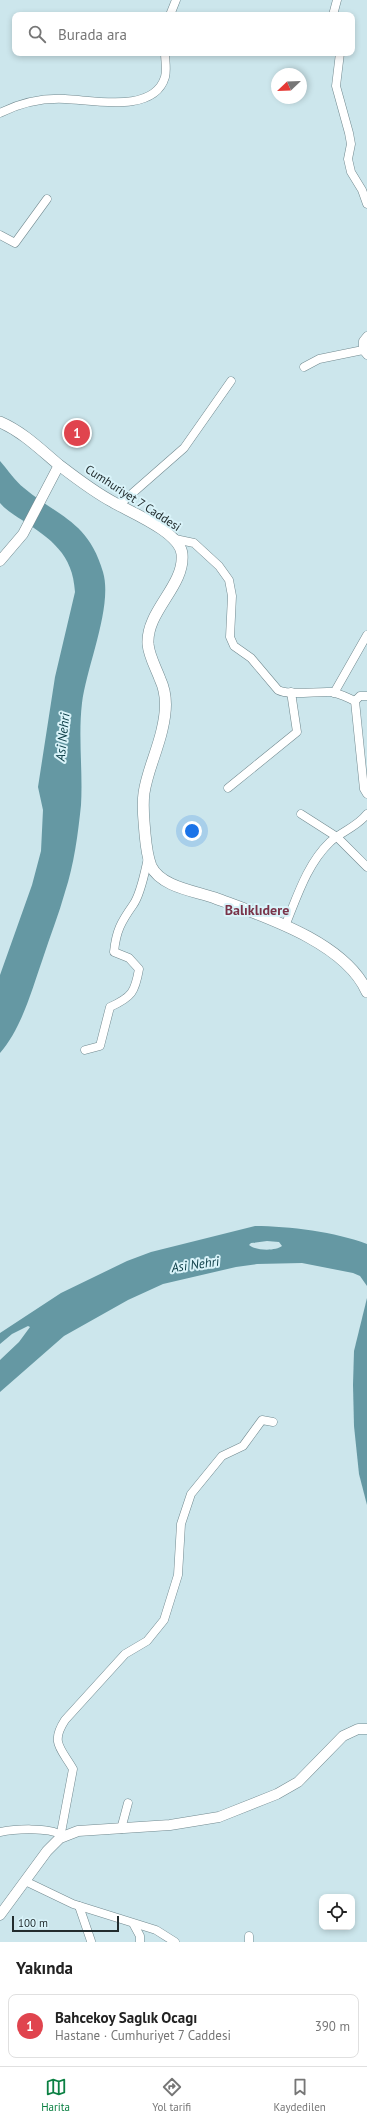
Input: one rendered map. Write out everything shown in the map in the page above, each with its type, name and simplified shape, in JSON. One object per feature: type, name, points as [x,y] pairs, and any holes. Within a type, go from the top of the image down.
[{"type":"main road","name":"Cumhuriyet 7 Caddesi","points":[[0,422],[17,431],[57,470],[175,539],[182,553],[180,569],[154,618],[148,637],[150,653],[162,681],[166,703],[162,730],[144,795],[144,819],[148,857],[155,872],[166,881],[285,926],[307,937],[331,952],[359,977],[367,992]]},
{"type":"street","points":[[171,12],[176,0]]},
{"type":"street","points":[[334,12],[337,0]]},
{"type":"street","points":[[0,113],[16,106],[35,101],[64,99],[120,103],[139,100],[161,87],[166,76],[164,56]]},
{"type":"street","points":[[340,56],[336,86],[351,144],[348,159],[351,172],[362,190],[367,204]]},
{"type":"street","points":[[0,235],[15,243],[48,199]]},
{"type":"street","points":[[304,367],[319,358],[365,353],[363,341],[367,336]]},
{"type":"street","points":[[119,506],[184,448],[231,381]]},
{"type":"street","points":[[0,561],[23,534],[57,470]]},
{"type":"street","points":[[175,539],[194,543],[219,566],[230,580],[232,596],[230,637],[234,646],[251,658],[278,690],[284,693],[334,693],[355,701]]},
{"type":"street","points":[[334,693],[367,635]]},
{"type":"street","points":[[228,788],[297,732],[291,692]]},
{"type":"street","points":[[355,701],[360,696],[367,696]]},
{"type":"street","points":[[355,701],[364,789],[367,794]]},
{"type":"street","points":[[301,814],[337,837],[367,867]]},
{"type":"street","points":[[285,926],[308,872],[330,842],[361,822],[367,814]]},
{"type":"street","points":[[85,1050],[100,1046],[110,1007],[126,1000],[135,989],[139,969],[129,958],[114,952],[116,932],[128,910],[133,905],[144,874],[148,857]]},
{"type":"street","points":[[0,1916],[60,1836],[73,1769],[56,1743],[57,1732],[64,1720],[125,1654],[147,1641],[164,1620],[178,1575],[181,1524],[191,1494],[222,1456],[243,1446],[262,1420],[273,1422]]},
{"type":"street","points":[[60,1836],[78,1831],[170,1825],[219,1817],[277,1794],[298,1782],[343,1736],[358,1729],[367,1729]]},
{"type":"street","points":[[121,1829],[128,1803]]},
{"type":"street","points":[[0,1832],[32,1830],[56,1832],[60,1836]]},
{"type":"street","points":[[25,1881],[79,1906],[134,1925],[156,1930],[176,1942]]},
{"type":"street","points":[[79,1906],[91,1941]]},
{"type":"street","points":[[134,1925],[140,1936],[140,1942]]},
{"type":"water","name":"Asi Nehri","points":[[0,461],[21,485],[61,514],[81,531],[97,555],[103,572],[105,601],[82,703],[80,728],[81,805],[71,871],[26,1008],[8,1043],[0,1053],[0,975],[32,885],[41,851],[43,810],[38,787],[55,677],[75,592],[70,567],[59,549],[51,541],[10,512],[0,503]]},
{"type":"water","name":"Asi Nehri","points":[[255,1226],[312,1230],[341,1236],[367,1244],[367,1286],[360,1276],[353,1273],[302,1263],[257,1264],[236,1267],[163,1284],[128,1300],[64,1336],[0,1392],[0,1360],[19,1342],[30,1327],[28,1326],[12,1334],[0,1344],[0,1333],[61,1293],[127,1261],[151,1252]],"holes":[[[267,1241],[279,1242],[282,1246],[275,1249],[261,1249],[249,1245],[251,1243]]]},
{"type":"water","points":[[367,1298],[367,1505],[359,1474],[354,1426],[353,1385],[354,1351]]},
{"type":"place","name":"Bahcekoy Saglık Ocagı","points":[[77,433]]},
{"type":"district","name":"Balıklıdere","points":[[257,910]]}]
